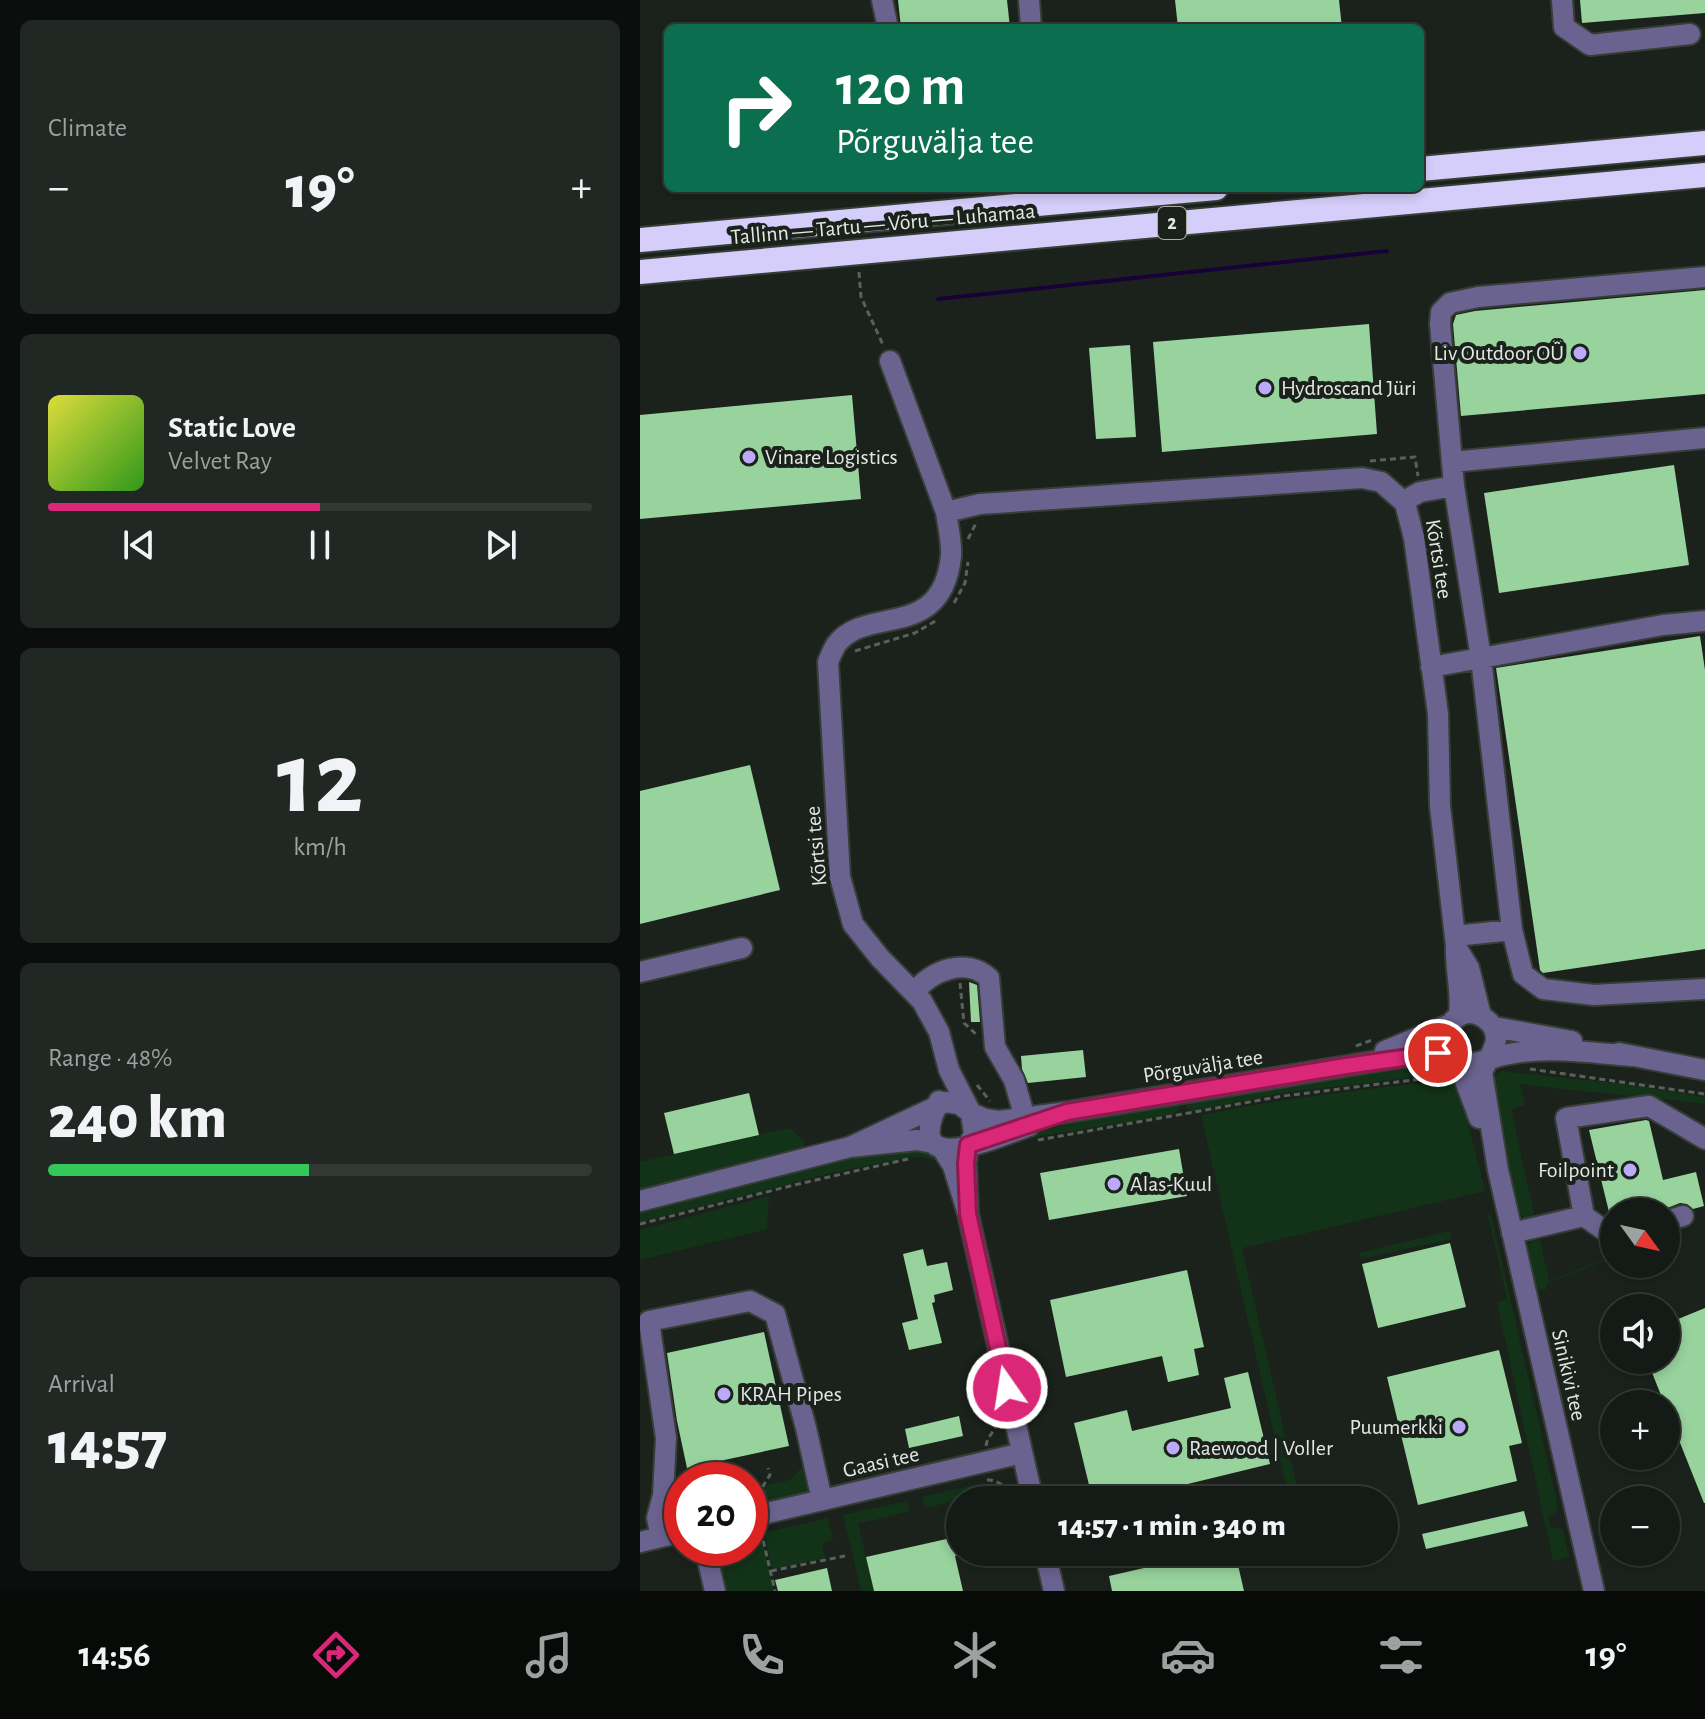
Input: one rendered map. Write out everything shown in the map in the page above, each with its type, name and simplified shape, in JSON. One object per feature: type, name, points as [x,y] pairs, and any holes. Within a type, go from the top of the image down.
[{"type":"highway","points":[[1424,169],[1705,143]]},
{"type":"highway","name":"Tallinn — Tartu — Võru — Luhamaa","points":[[640,272],[1705,175]]},
{"type":"highway","name":"Tallinn — Tartu — Võru — Luhamaa","points":[[640,240],[1171,192]]},
{"type":"street","points":[[882,0],[887,24]]},
{"type":"street","points":[[1029,0],[1031,24]]},
{"type":"street","points":[[1562,0],[1564,27],[1590,45],[1690,34]]},
{"type":"street","points":[[640,228],[748,219],[768,228]]},
{"type":"street","points":[[1705,277],[1478,297],[1450,303],[1441,312],[1440,324],[1454,486],[1481,658],[1512,930],[1523,974],[1543,989],[1594,995],[1705,989]]},
{"type":"street","name":"Kõrtsi tee","points":[[890,361],[946,512],[951,554],[945,580],[933,601],[913,616],[863,627],[849,634],[837,644],[828,662],[840,877],[853,924],[880,958],[922,1001],[939,1032],[949,1070],[971,1113]]},
{"type":"street","points":[[1452,462],[1705,438]]},
{"type":"street","name":"Kõrtsi tee","points":[[946,512],[980,504],[1362,478],[1381,482],[1412,497],[1414,538],[1438,714],[1440,806],[1460,1004],[1453,1020]]},
{"type":"street","points":[[1412,497],[1454,486]]},
{"type":"street","points":[[1431,667],[1663,625],[1705,621]]},
{"type":"street","points":[[1455,941],[1512,930]]},
{"type":"street","name":"Kõrtsi tee","points":[[1455,941],[1469,968],[1487,1022]]},
{"type":"street","points":[[640,972],[742,948]]},
{"type":"street","points":[[914,993],[923,981],[959,967],[970,966],[989,978],[995,1047],[1014,1080],[1025,1118]]},
{"type":"street","points":[[1631,1056],[1555,1050],[1520,1059],[1488,1060],[1467,1065],[1453,1058],[1445,1039],[1453,1020],[1471,1013],[1520,1034],[1563,1038],[1631,1056],[1705,1070]]},
{"type":"street","name":"Põrguvälja tee","points":[[1348,1057],[1453,1020]]},
{"type":"street","points":[[1487,1022],[1497,1037],[1495,1049],[1488,1060]]},
{"type":"street","name":"Põrguvälja tee","points":[[971,1113],[999,1121],[1067,1112],[1348,1057],[1425,1053],[1453,1058]]},
{"type":"street","name":"Sinikivi tee","points":[[1453,1058],[1468,1087],[1498,1170]]},
{"type":"street","name":"Sinikivi tee","points":[[1488,1060],[1482,1080],[1498,1170],[1594,1591]]},
{"type":"street","points":[[949,1070],[930,1119],[928,1133],[953,1166],[968,1214],[1030,1486]]},
{"type":"street","points":[[850,1147],[946,1102],[959,1104],[971,1113],[974,1135],[968,1145],[966,1163],[968,1214]]},
{"type":"street","points":[[1600,1227],[1584,1216],[1566,1118],[1649,1106],[1705,1139]]},
{"type":"street","name":"Põrguvälja tee","points":[[968,1145],[1067,1112]]},
{"type":"street","points":[[640,1201],[850,1147],[917,1140],[956,1151],[968,1145]]},
{"type":"street","points":[[1512,1233],[1584,1216]]},
{"type":"street","points":[[661,1537],[657,1518],[663,1495],[666,1438],[649,1321],[750,1301],[775,1314],[822,1500]]},
{"type":"street","name":"Gaasi tee","points":[[768,1517],[822,1500],[992,1471],[1022,1453]]},
{"type":"street","points":[[640,1542],[664,1536]]},
{"type":"street","points":[[709,1566],[715,1591]]},
{"type":"street","points":[[1048,1566],[1054,1591]]},
{"type":"path","points":[[858,252],[861,297],[890,361]]},
{"type":"path","points":[[1366,461],[1415,457],[1412,497]]},
{"type":"path","points":[[951,607],[965,583],[968,538],[977,524],[980,504]]},
{"type":"path","points":[[848,657],[871,645],[929,628],[944,614]]},
{"type":"path","points":[[959,967],[964,1023],[995,1047]]},
{"type":"path","points":[[1348,1057],[1375,1039]]},
{"type":"path","points":[[1520,1059],[1705,1094]]},
{"type":"path","points":[[1033,1141],[1283,1096],[1449,1076],[1458,1079],[1462,1089],[1468,1087]]},
{"type":"path","points":[[976,1084],[997,1110],[999,1121]]},
{"type":"path","points":[[640,1224],[915,1158]]},
{"type":"path","points":[[992,1471],[986,1445],[996,1429],[998,1416]]},
{"type":"path","points":[[768,1468],[768,1478]]},
{"type":"path","points":[[771,1571],[845,1556]]},
{"type":"path","points":[[768,1557],[775,1591]]},
{"type":"green space","points":[[1418,1063],[1420,1075],[1417,1077],[1283,1093],[1193,1111],[1186,1108],[1187,1104]]},
{"type":"green space","points":[[1501,1071],[1632,1085],[1705,1097],[1705,1104],[1520,1084],[1525,1105],[1511,1109],[1534,1214],[1533,1217],[1524,1218],[1515,1209],[1487,1084],[1493,1082]]},
{"type":"green space","points":[[1458,1082],[1485,1191],[1242,1248],[1297,1486],[1286,1486],[1201,1115],[1389,1087]]},
{"type":"green space","points":[[1180,1105],[1172,1115],[1012,1141],[1007,1139],[1097,1117]]},
{"type":"green space","points":[[790,1128],[805,1143],[802,1150],[640,1190],[640,1162]]},
{"type":"green space","points":[[902,1146],[929,1153],[941,1162],[910,1157],[831,1173],[640,1222],[640,1210]]},
{"type":"green space","points":[[769,1196],[767,1229],[640,1260],[640,1230]]},
{"type":"green space","points":[[1488,1215],[1491,1215],[1558,1507],[1555,1514],[1548,1517],[1550,1526],[1563,1530],[1569,1557],[1553,1561],[1497,1302],[1507,1299]]},
{"type":"green space","points":[[1450,1231],[1452,1239],[1361,1259],[1359,1253]]},
{"type":"green space","points":[[1536,1239],[1540,1241],[1549,1281],[1600,1262],[1547,1283],[1546,1290],[1536,1288],[1528,1267],[1527,1245]]},
{"type":"green space","points":[[802,1467],[808,1488],[806,1495],[768,1504],[768,1485],[790,1480]]},
{"type":"green space","points":[[946,1491],[946,1503],[925,1508],[922,1497]]},
{"type":"green space","points":[[907,1501],[910,1511],[858,1524],[874,1591],[861,1591],[843,1515]]},
{"type":"green space","points":[[828,1518],[833,1540],[822,1543],[825,1558],[772,1569],[768,1532]]},
{"type":"green space","points":[[768,1564],[774,1591],[719,1591],[713,1566]]},
{"type":"building","points":[[898,0],[1007,0],[1010,24],[901,24]]},
{"type":"building","points":[[1175,0],[1339,0],[1342,24],[1178,24]]},
{"type":"building","points":[[1580,0],[1705,0],[1705,13],[1582,23]]},
{"type":"building","name":"Liv Outdoor OÜ","points":[[1705,290],[1705,394],[1461,416],[1453,324],[1456,315]]},
{"type":"building","name":"Hydroscand Jüri","points":[[1369,324],[1377,434],[1162,452],[1153,342]]},
{"type":"building","points":[[1130,345],[1136,437],[1096,439],[1089,348]]},
{"type":"building","name":"Vinare Logistics","points":[[852,395],[861,499],[640,519],[640,415]]},
{"type":"building","points":[[1674,465],[1689,565],[1499,593],[1484,493]]},
{"type":"building","points":[[1700,636],[1705,670],[1705,949],[1543,973],[1540,970],[1496,668]]},
{"type":"building","points":[[750,765],[780,890],[640,924],[640,791]]},
{"type":"building","points":[[969,982],[977,985],[980,1022],[971,1022]]},
{"type":"building","points":[[1083,1050],[1086,1077],[1028,1083],[1021,1056]]},
{"type":"building","points":[[749,1093],[759,1135],[674,1154],[664,1113]]},
{"type":"building","name":"Foilpoint","points":[[1649,1121],[1663,1180],[1696,1172],[1704,1206],[1693,1209],[1680,1203],[1680,1198],[1606,1198],[1589,1130]]},
{"type":"building","name":"Alas-Kuul","points":[[1179,1149],[1187,1196],[1049,1220],[1040,1173]]},
{"type":"building","points":[[1450,1243],[1466,1307],[1378,1328],[1362,1264]]},
{"type":"building","points":[[923,1249],[927,1266],[947,1262],[953,1290],[934,1295],[935,1302],[932,1303],[942,1343],[909,1350],[902,1323],[918,1319],[903,1254]]},
{"type":"building","points":[[1187,1270],[1204,1347],[1194,1349],[1199,1375],[1168,1382],[1162,1356],[1066,1377],[1050,1300]]},
{"type":"building","points":[[1705,1308],[1705,1503],[1680,1443],[1680,1390],[1659,1390],[1653,1374],[1680,1374],[1680,1318]]},
{"type":"building","name":"KRAH Pipes","points":[[764,1332],[789,1446],[715,1462],[686,1462],[667,1353]]},
{"type":"building","name":"Puumerkki","points":[[1499,1350],[1522,1443],[1509,1446],[1517,1481],[1418,1505],[1387,1377]]},
{"type":"building","name":"Raewood | Voller","points":[[1248,1372],[1270,1464],[1180,1486],[1089,1486],[1074,1423],[1127,1410],[1132,1431],[1231,1408],[1224,1378]]},
{"type":"building","points":[[959,1416],[963,1436],[909,1448],[905,1429]]},
{"type":"building","points":[[1524,1511],[1528,1526],[1426,1549],[1422,1534]]},
{"type":"building","points":[[946,1539],[946,1566],[957,1566],[963,1591],[874,1591],[866,1557]]},
{"type":"building","points":[[1153,1566],[1238,1566],[1244,1591],[1112,1591],[1109,1576]]},
{"type":"building","points":[[827,1568],[832,1591],[778,1591],[775,1580]]},
{"type":"waterway","points":[[938,299],[1387,251]]},
{"type":"place","name":"Liv Outdoor OÜ","points":[[1580,353]]},
{"type":"place","name":"Hydroscand Jüri","points":[[1265,388]]},
{"type":"place","name":"Vinare Logistics","points":[[749,457]]},
{"type":"place","name":"Foilpoint","points":[[1630,1170]]},
{"type":"place","name":"Alas-Kuul","points":[[1114,1184]]},
{"type":"place","name":"KRAH Pipes","points":[[724,1394]]},
{"type":"place","name":"Puumerkki","points":[[1459,1427]]},
{"type":"place","name":"Raewood | Voller","points":[[1173,1448]]},
{"type":"route","points":[[1007,1388],[968,1214],[968,1145],[1067,1112],[1438,1053]]}]
